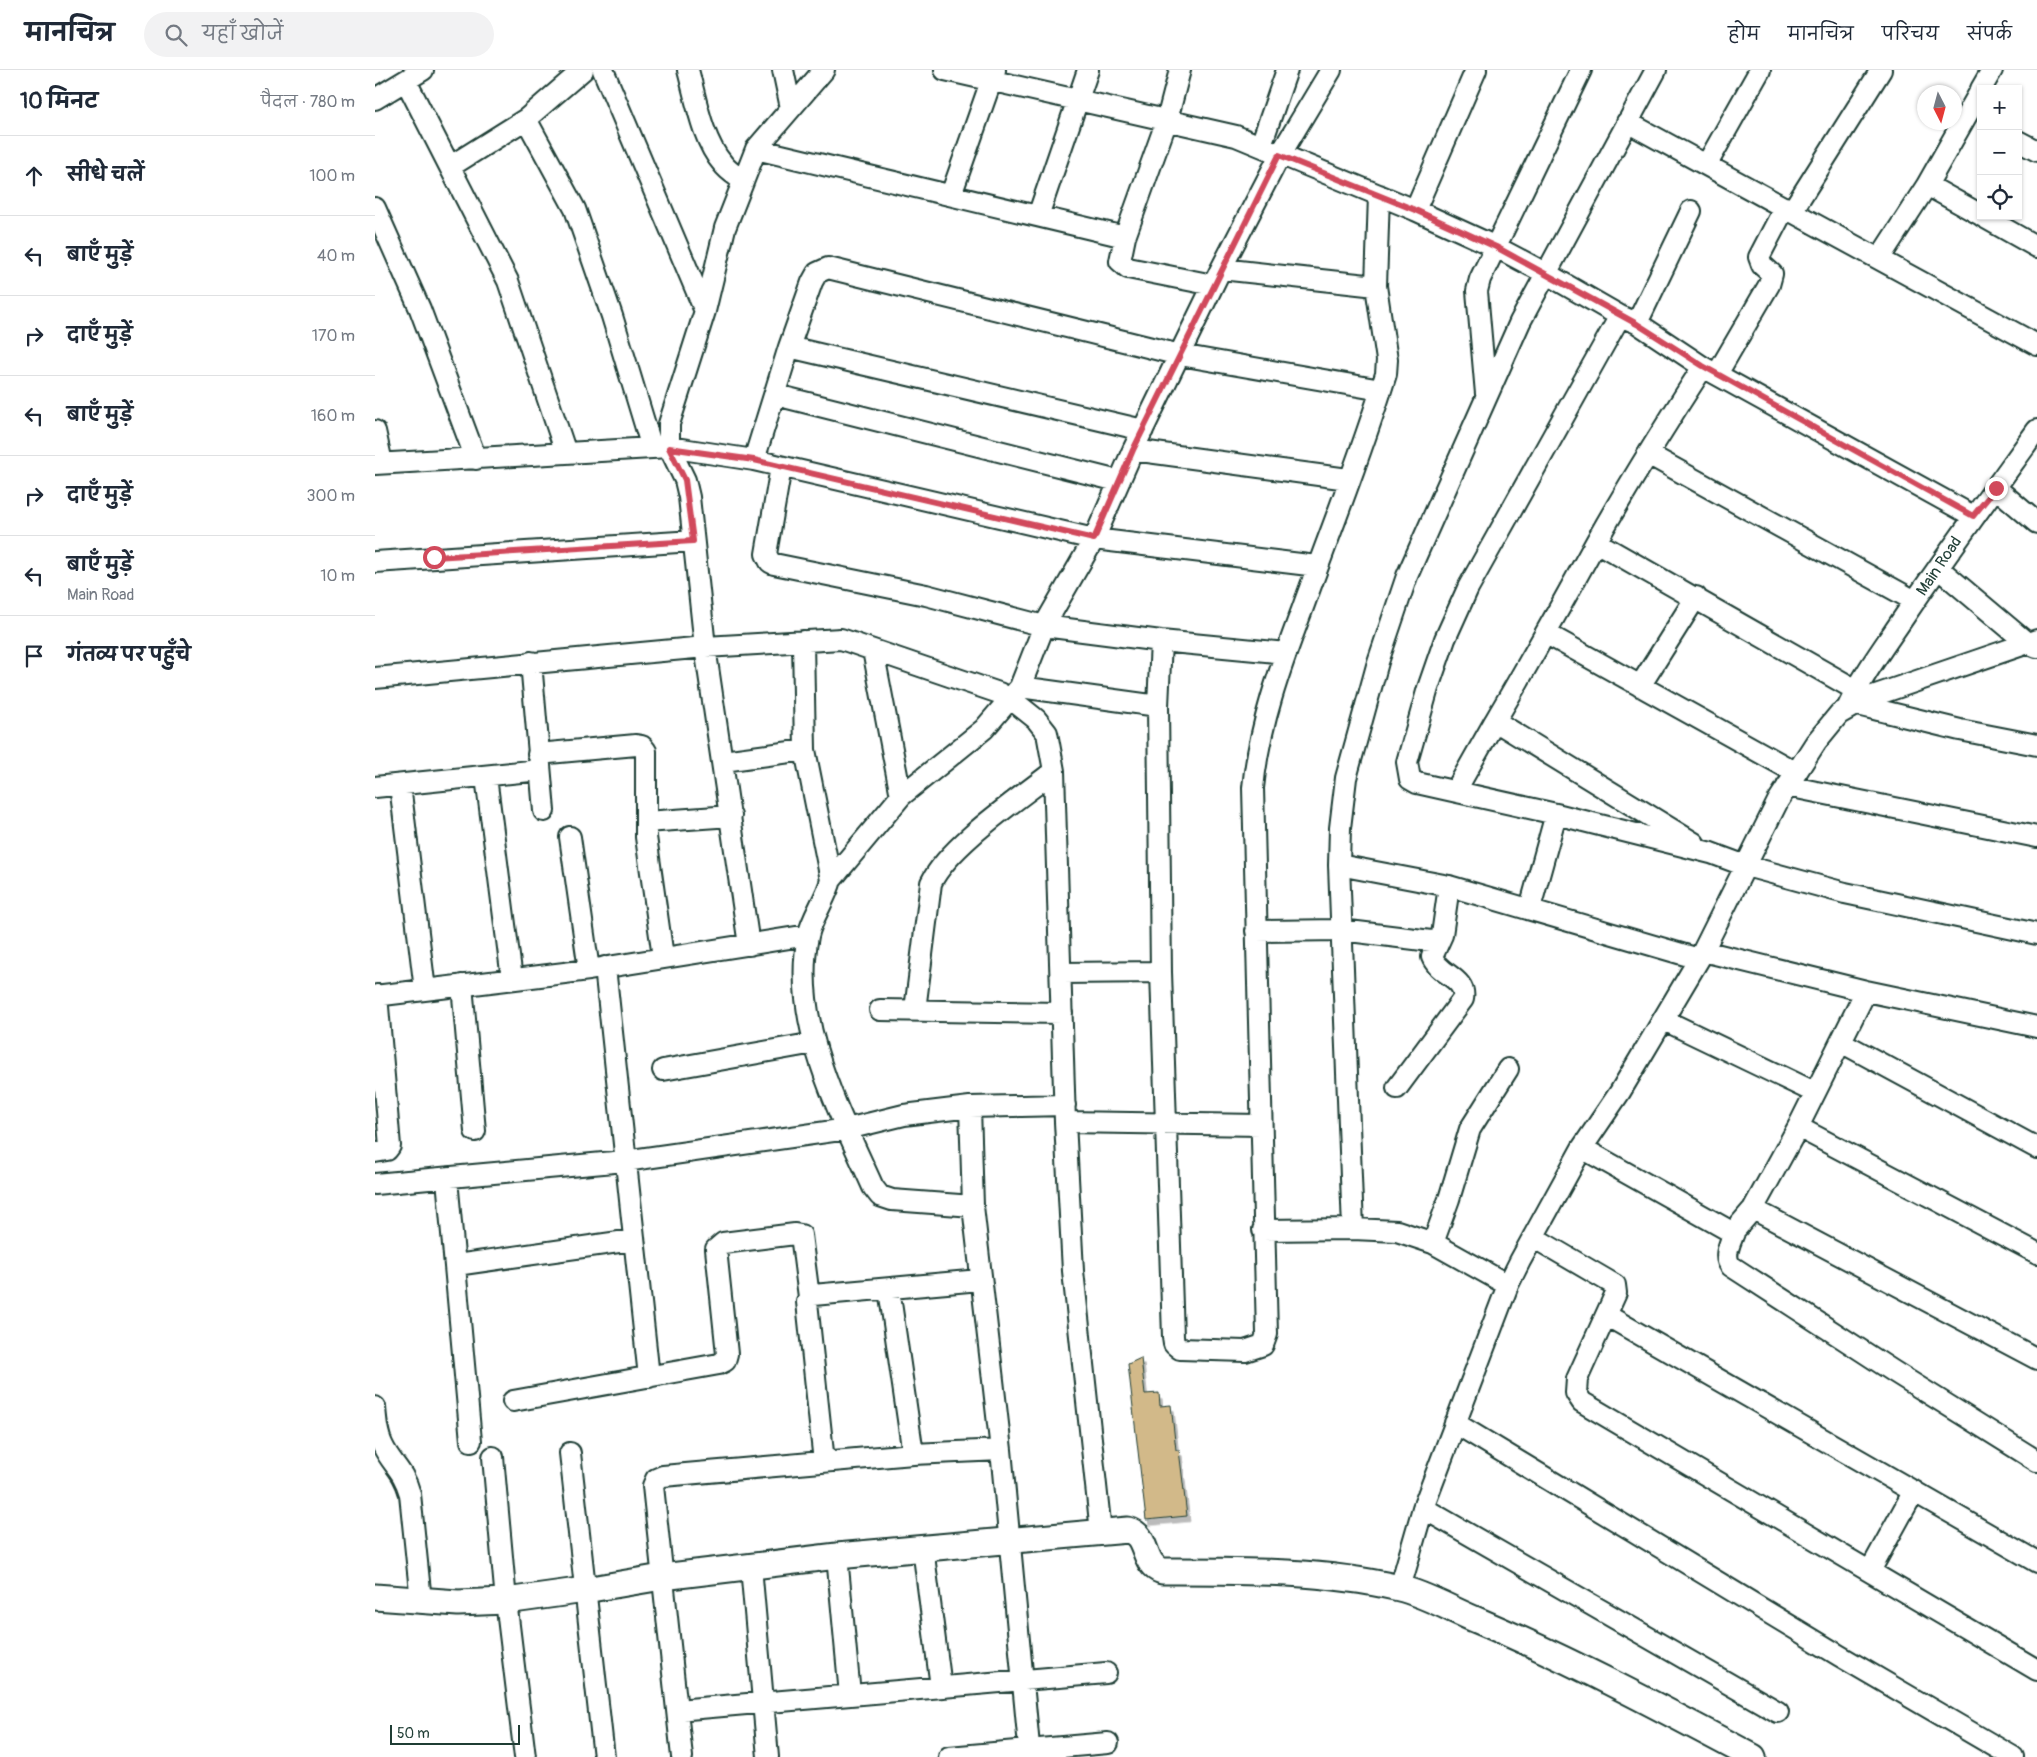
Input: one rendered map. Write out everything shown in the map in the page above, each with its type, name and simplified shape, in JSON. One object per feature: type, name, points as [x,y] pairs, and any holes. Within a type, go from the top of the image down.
[{"type":"street","points":[[375,99],[423,70]]},
{"type":"street","points":[[451,166],[526,119],[583,70]]},
{"type":"street","points":[[603,70],[705,311]]},
{"type":"street","points":[[688,70],[707,134],[715,152],[722,164],[743,182]]},
{"type":"street","points":[[783,70],[791,108]]},
{"type":"street","points":[[661,448],[667,436],[671,411],[705,311],[725,228],[756,149],[824,70]]},
{"type":"street","points":[[945,70],[993,76],[1078,100],[1236,136],[1415,210],[1496,247],[1547,274],[1710,370],[1973,516]]},
{"type":"street","points":[[1038,216],[1088,70]]},
{"type":"street","points":[[1180,70],[1167,120],[1125,237],[1120,258],[1123,266],[1217,277],[1376,286]]},
{"type":"street","points":[[1261,145],[1287,70]]},
{"type":"street","points":[[831,880],[901,796],[984,730],[1015,693],[1045,626],[1094,539],[1133,450],[1217,277],[1279,155],[1331,70]]},
{"type":"street","points":[[1415,210],[1476,70]]},
{"type":"street","points":[[1486,394],[1477,291],[1496,247],[1581,70]]},
{"type":"street","points":[[1353,1229],[1339,865],[1340,828],[1346,778],[1378,662],[1407,576],[1486,394],[1520,322],[1656,70]]},
{"type":"street","points":[[1707,164],[1760,70]]},
{"type":"street","points":[[1456,790],[1547,634],[1596,542],[1648,454],[1710,370],[1769,285],[1772,274],[1762,265],[1759,257],[1788,209],[1881,70]]},
{"type":"street","points":[[1983,85],[1992,70]]},
{"type":"street","points":[[951,195],[993,76]]},
{"type":"street","points":[[406,81],[451,166],[507,281],[566,453]]},
{"type":"street","points":[[1879,259],[1974,116]]},
{"type":"street","points":[[526,119],[575,209],[661,448],[685,480],[705,647],[749,945]]},
{"type":"street","points":[[1627,122],[2037,345]]},
{"type":"street","points":[[2022,143],[2037,151]]},
{"type":"street","points":[[756,149],[1125,237]]},
{"type":"street","points":[[1927,185],[1977,214]]},
{"type":"street","points":[[1161,642],[1159,706],[1161,972],[1173,1337],[1175,1344],[1180,1349],[1245,1351],[1263,1345],[1267,1334],[1253,788],[1256,758],[1261,732],[1286,653],[1381,390],[1387,360],[1376,286],[1379,195]]},
{"type":"street","points":[[375,208],[420,309],[476,459]]},
{"type":"street","points":[[1691,210],[1628,320],[1468,588],[1445,639],[1428,688],[1407,762],[1410,779],[1417,783],[1456,790],[1711,853],[1746,866],[1845,893],[2037,934]]},
{"type":"street","points":[[1988,220],[2037,247]]},
{"type":"street","points":[[754,460],[776,395],[789,347],[814,277],[822,269],[828,268],[1180,355],[1381,390]]},
{"type":"street","points":[[789,347],[1143,430]]},
{"type":"street","points":[[776,395],[1119,482]]},
{"type":"street","name":"Main Road","points":[[1400,1588],[1423,1508],[1508,1285],[1533,1237],[1582,1148],[1664,1020],[1701,955],[1791,779],[1839,714],[1853,700],[1937,568],[2037,430]]},
{"type":"street","points":[[375,431],[378,464],[661,448],[754,460],[1094,539],[1317,566]]},
{"type":"street","points":[[1133,450],[1349,479]]},
{"type":"street","points":[[1648,454],[1915,601]]},
{"type":"street","points":[[781,467],[767,554],[770,562],[926,595],[1045,626],[1161,642],[1286,653]]},
{"type":"street","points":[[1996,488],[2037,523]]},
{"type":"street","points":[[375,562],[693,541]]},
{"type":"street","points":[[1596,542],[1696,597],[1853,700],[1960,730],[2037,745]]},
{"type":"street","points":[[1937,568],[2034,643]]},
{"type":"street","points":[[1640,686],[1696,597]]},
{"type":"street","points":[[1547,634],[1640,686],[1791,779],[2037,837]]},
{"type":"street","points":[[375,678],[705,647],[841,639],[999,693],[1159,706]]},
{"type":"street","points":[[803,641],[805,750],[831,880],[827,896],[808,935],[806,981],[808,1012],[814,1043],[847,1130],[873,1187],[880,1196],[892,1200],[973,1206]]},
{"type":"street","points":[[1853,700],[2034,643]]},
{"type":"street","points":[[873,650],[901,796]]},
{"type":"street","points":[[531,662],[544,811]]},
{"type":"street","points":[[1015,693],[1047,733],[1055,771],[1065,1114],[1073,1271],[1101,1532]]},
{"type":"street","points":[[1495,721],[1711,853]]},
{"type":"street","points":[[375,787],[486,777],[539,762],[636,745],[642,746],[646,751],[646,837],[663,957]]},
{"type":"street","points":[[723,761],[805,750]]},
{"type":"street","points":[[915,1010],[931,883],[937,869],[973,835],[1055,771]]},
{"type":"street","points":[[486,777],[512,979]]},
{"type":"street","points":[[400,785],[425,990]]},
{"type":"street","points":[[1530,908],[1556,814]]},
{"type":"street","points":[[646,822],[731,816]]},
{"type":"street","points":[[570,838],[597,968],[625,1161],[649,1377]]},
{"type":"street","points":[[1339,865],[1449,886],[1701,955],[2037,1027]]},
{"type":"street","points":[[1397,1088],[1463,999],[1465,991],[1461,985],[1434,961],[1434,950],[1442,935],[1449,886]]},
{"type":"street","points":[[1256,931],[1341,930],[1431,941],[1439,940]]},
{"type":"street","points":[[375,1152],[387,1150],[390,1146],[376,996],[597,968],[808,935]]},
{"type":"street","points":[[1061,974],[1161,972]]},
{"type":"street","points":[[462,985],[475,1131]]},
{"type":"street","points":[[1866,991],[1798,1127],[1753,1210],[1735,1230],[1726,1255],[1727,1261],[1731,1266],[1893,1372],[2037,1461]]},
{"type":"street","points":[[880,1010],[1063,1013]]},
{"type":"street","points":[[1664,1020],[1814,1092]]},
{"type":"street","points":[[1841,1042],[2037,1148]]},
{"type":"street","points":[[663,1070],[814,1043]]},
{"type":"street","points":[[1433,1243],[1449,1200],[1470,1128],[1508,1069]]},
{"type":"street","points":[[375,1184],[625,1161],[847,1130],[904,1114],[970,1107],[1166,1123],[1261,1125]]},
{"type":"street","points":[[970,1107],[973,1206],[1001,1450],[1030,1753]]},
{"type":"street","points":[[1798,1127],[2037,1253]]},
{"type":"street","points":[[1582,1148],[1728,1230],[1735,1230]]},
{"type":"street","points":[[447,1178],[471,1441]]},
{"type":"street","points":[[1753,1210],[2037,1359]]},
{"type":"street","points":[[1263,1230],[1353,1229],[1397,1231],[1433,1243],[1508,1285]]},
{"type":"street","points":[[513,1401],[719,1364],[725,1361],[727,1354],[717,1246],[723,1243],[795,1234],[801,1235],[809,1297],[807,1302],[823,1462]]},
{"type":"street","points":[[1533,1237],[1615,1285],[1616,1293],[1577,1379],[1576,1393],[1582,1402],[2037,1670]]},
{"type":"street","points":[[456,1266],[633,1240]]},
{"type":"street","points":[[809,1297],[980,1280]]},
{"type":"street","points":[[889,1289],[913,1454]]},
{"type":"street","points":[[1606,1315],[2037,1562]]},
{"type":"street","points":[[375,1407],[377,1430],[383,1448],[406,1479],[410,1494],[421,1601]]},
{"type":"street","points":[[1455,1424],[1831,1651],[2013,1757]]},
{"type":"street","points":[[682,1757],[653,1486],[656,1479],[663,1476],[913,1454],[1001,1450]]},
{"type":"street","points":[[570,1453],[604,1757]]},
{"type":"street","points":[[493,1457],[506,1601],[525,1757]]},
{"type":"street","points":[[1869,1571],[1915,1492]]},
{"type":"street","points":[[1423,1508],[1778,1712]]},
{"type":"street","points":[[375,1598],[458,1603],[506,1601],[662,1577],[837,1556],[1101,1532],[1135,1532],[1140,1537],[1148,1560],[1154,1568],[1162,1571],[1275,1572],[1400,1588],[1513,1636],[1629,1690],[1753,1757]]},
{"type":"street","points":[[923,1548],[941,1687]]},
{"type":"street","points":[[837,1556],[849,1695]]},
{"type":"street","points":[[751,1567],[768,1757]]},
{"type":"street","points":[[677,1710],[1106,1673]]},
{"type":"street","points":[[949,1757],[1030,1753],[1107,1743]]},
{"type":"building","points":[[1141,1358],[1145,1394],[1159,1393],[1160,1406],[1171,1405],[1187,1516],[1146,1520],[1128,1364]]},
{"type":"route","points":[[434,557],[693,541],[689,497],[685,480],[679,464],[669,448],[754,460],[1094,539],[1133,450],[1221,268],[1279,155],[1415,210],[1496,247],[1637,324],[1703,366],[1973,516],[1996,488]]}]
